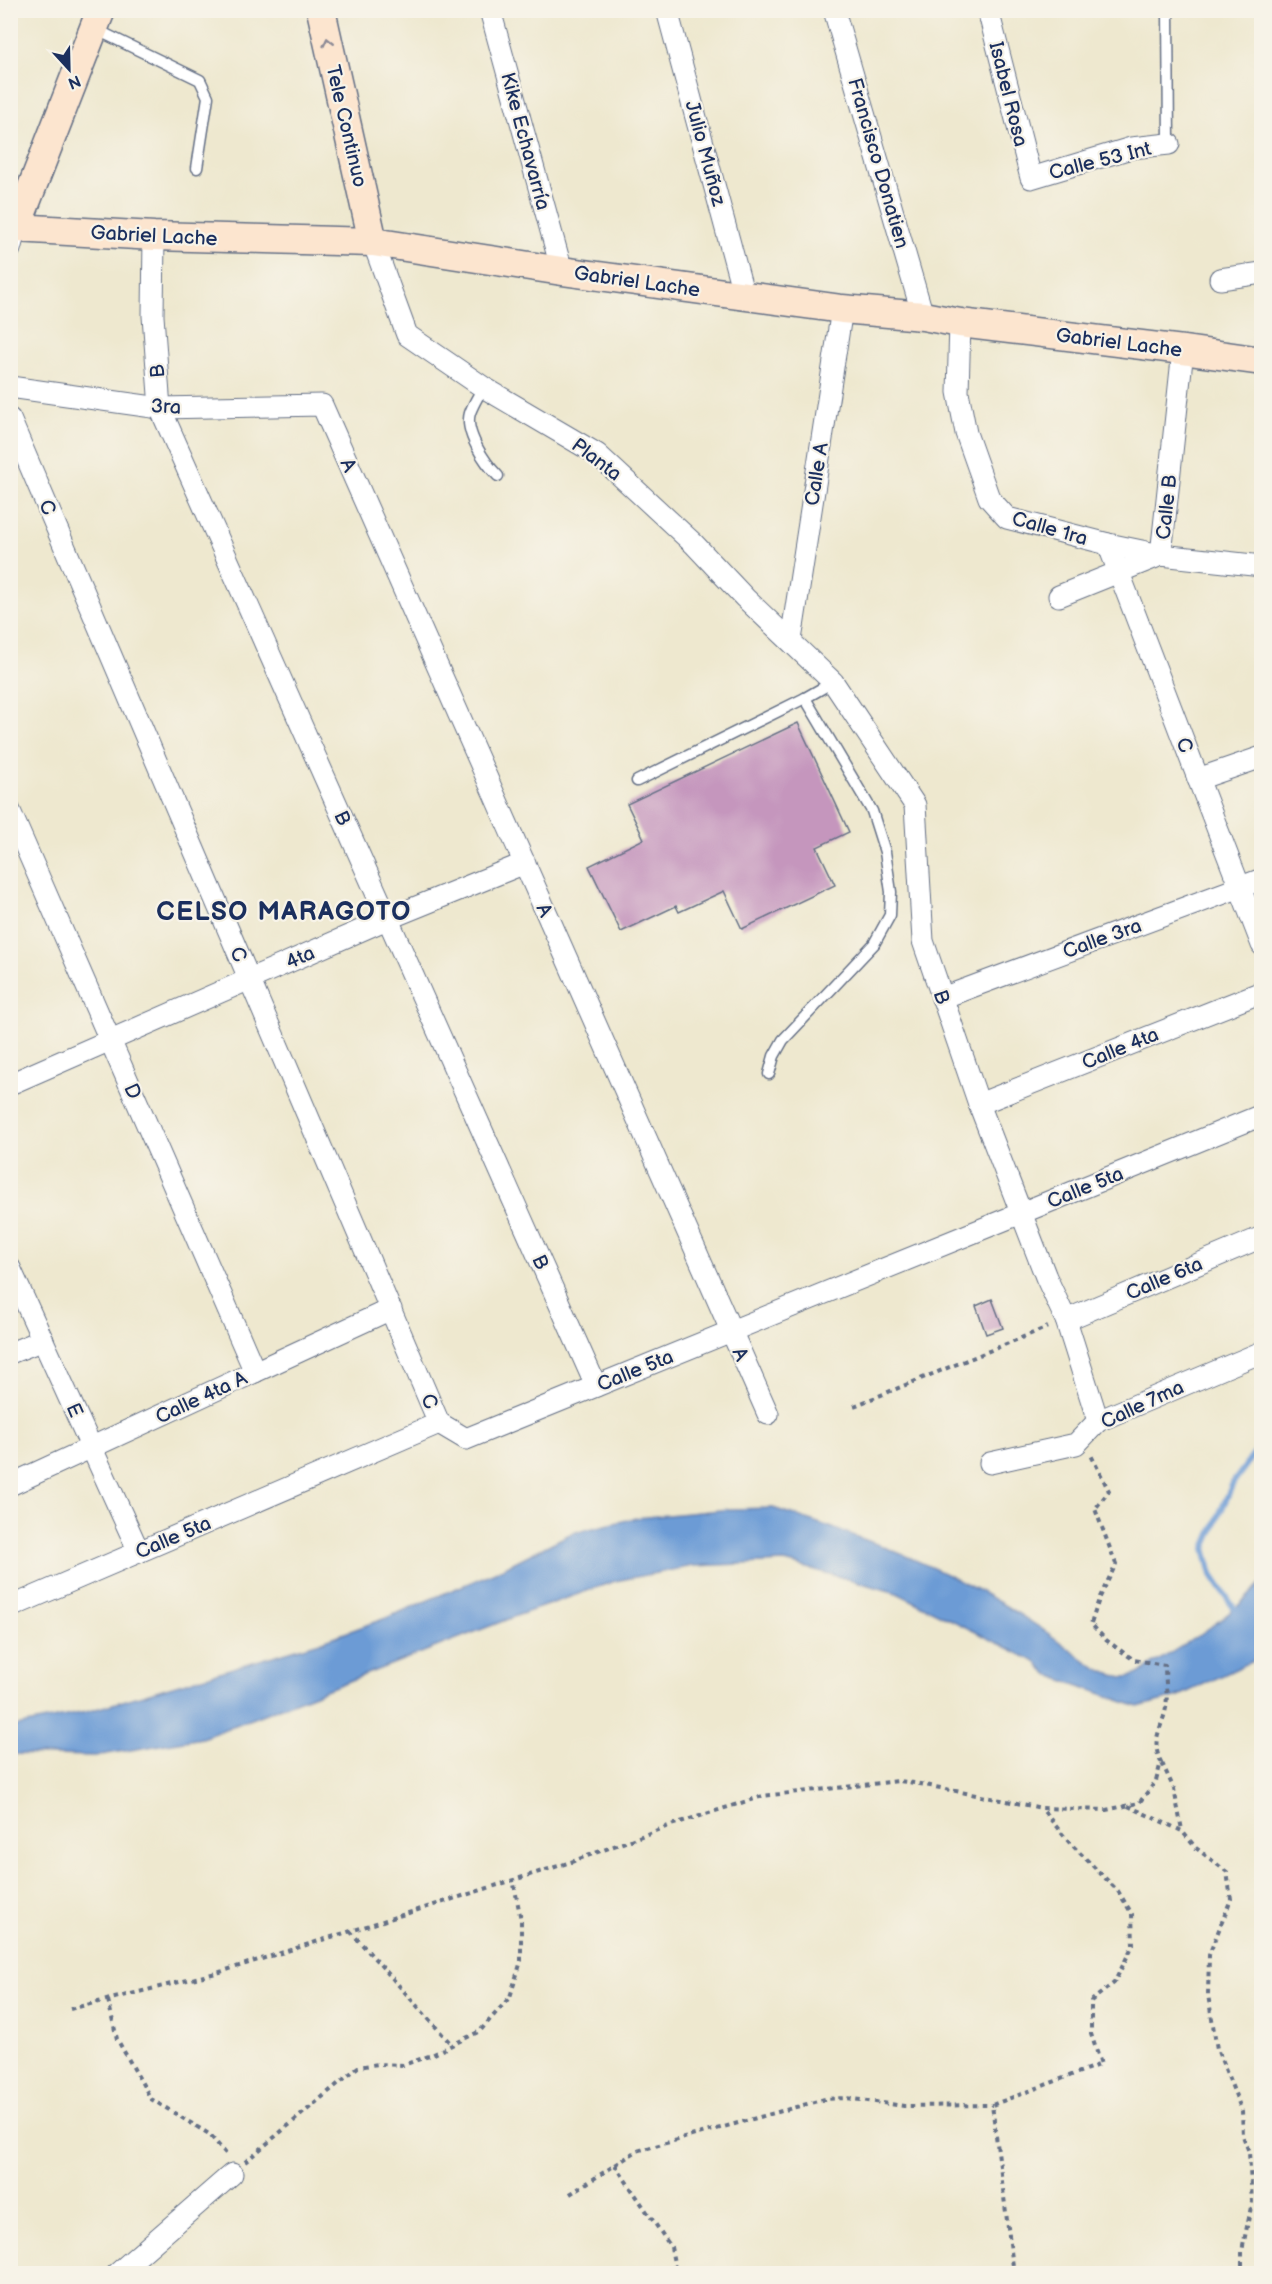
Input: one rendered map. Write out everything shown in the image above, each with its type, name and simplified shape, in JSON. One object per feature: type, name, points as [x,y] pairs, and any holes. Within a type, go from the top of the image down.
[{"type":"street","name":"Tele Continuo","points":[[321,10],[373,242]]},
{"type":"street","name":"Kike Echavarría","points":[[490,10],[562,271]]},
{"type":"street","name":"Julio Muñoz","points":[[667,10],[744,296]]},
{"type":"street","name":"Francisco Donatien","points":[[834,10],[923,316]]},
{"type":"street","name":"Isabel Rosa","points":[[988,10],[1031,178]]},
{"type":"street","points":[[12,235],[98,19]]},
{"type":"street","name":"Calle 53 Int","points":[[1031,178],[1131,148],[1169,144]]},
{"type":"street","name":"Gabriel Lache","points":[[12,235],[373,242],[744,296],[842,309],[923,316],[960,323],[1262,361]]},
{"type":"street","name":"B","points":[[154,236],[153,316],[160,408],[596,1386]]},
{"type":"street","name":"Planta","points":[[373,242],[407,335],[483,387],[597,454],[694,544],[745,598],[833,682]]},
{"type":"street","points":[[1220,279],[1262,273]]},
{"type":"street","name":"Calle A","points":[[791,640],[842,309]]},
{"type":"street","name":"Calle 1ra","points":[[960,323],[958,392],[966,433],[988,498],[1007,518],[1107,544],[1161,555],[1262,566]]},
{"type":"street","name":"Calle B","points":[[1059,596],[1161,555],[1184,350]]},
{"type":"street","name":"3ra","points":[[10,387],[160,408],[322,405]]},
{"type":"street","name":"A","points":[[322,405],[768,1414]]},
{"type":"street","name":"C","points":[[10,419],[439,1423]]},
{"type":"street","name":"C","points":[[1107,544],[1262,945]]},
{"type":"street","name":"B","points":[[833,682],[915,806],[922,941],[979,1104],[1023,1212],[1046,1277],[1066,1320],[1098,1421]]},
{"type":"street","points":[[1198,779],[1262,757]]},
{"type":"street","name":"D","points":[[10,811],[255,1372]]},
{"type":"street","name":"4ta","points":[[10,1084],[387,919],[525,863]]},
{"type":"street","name":"Calle 3ra","points":[[942,998],[1262,879]]},
{"type":"street","name":"Calle 4ta","points":[[979,1104],[1262,992]]},
{"type":"street","name":"Calle 5ta","points":[[15,1605],[439,1423],[466,1439],[1262,1115]]},
{"type":"street","name":"Calle 6ta","points":[[1066,1320],[1262,1236]]},
{"type":"street","name":"E","points":[[10,1268],[139,1552]]},
{"type":"street","name":"Calle 4ta A","points":[[10,1485],[391,1309]]},
{"type":"street","points":[[10,1353],[43,1340]]},
{"type":"street","name":"Calle 7ma","points":[[990,1463],[1076,1444],[1098,1421],[1262,1352]]},
{"type":"street","points":[[117,2274],[235,2170]]},
{"type":"lane","points":[[1168,10],[1169,144]]},
{"type":"lane","points":[[98,19],[200,80],[208,97],[197,168]]},
{"type":"lane","points":[[483,387],[469,414],[469,428],[486,464],[498,476]]},
{"type":"lane","points":[[638,781],[833,682]]},
{"type":"lane","points":[[769,1074],[774,1056],[783,1040],[874,944],[890,915],[891,892],[885,852],[872,811],[805,698]]},
{"type":"path","points":[[854,1406],[1066,1320]]},
{"type":"path","points":[[1083,1438],[1109,1491],[1095,1509],[1116,1564],[1099,1599],[1091,1624],[1106,1640],[1134,1660],[1165,1665],[1166,1707],[1158,1732],[1156,1751],[1174,1789],[1182,1831]]},
{"type":"path","points":[[70,2009],[220,1972],[571,1862],[671,1825],[763,1796],[898,1781],[1042,1808],[1106,1810],[1139,1803],[1156,1781],[1161,1762]]},
{"type":"path","points":[[1128,1806],[1182,1831],[1196,1848],[1227,1872],[1231,1899],[1209,1954],[1208,1995],[1217,2049],[1242,2111],[1243,2136],[1249,2152],[1252,2202],[1242,2251],[1242,2274]]},
{"type":"path","points":[[570,2194],[637,2151],[825,2099],[846,2098],[904,2106],[992,2105],[1101,2064],[1090,2034],[1091,2001],[1114,1983],[1132,1945],[1132,1914],[1118,1891],[1069,1842],[1042,1808]]},
{"type":"path","points":[[108,2000],[117,2038],[151,2099],[209,2134],[235,2170],[358,2067],[378,2064],[403,2065],[432,2055],[480,2031],[510,1997],[521,1961],[521,1920],[513,1879]]},
{"type":"path","points":[[350,1931],[452,2045]]},
{"type":"path","points":[[992,2105],[1014,2274]]},
{"type":"path","points":[[615,2165],[671,2247],[676,2274]]},
{"type":"water","points":[[773,1508],[879,1545],[946,1574],[1010,1609],[1101,1670],[1121,1676],[1139,1674],[1198,1636],[1240,1604],[1261,1582],[1261,1657],[1179,1696],[1138,1707],[1049,1675],[1036,1662],[897,1593],[785,1562],[693,1566],[615,1581],[516,1616],[202,1738],[95,1756],[11,1754],[11,1727],[86,1712],[320,1642],[386,1618],[495,1572],[572,1533],[636,1518],[731,1509]]},
{"type":"building","points":[[798,723],[849,832],[817,847],[835,885],[742,929],[724,891],[679,912],[676,906],[621,932],[589,866],[644,839],[627,804]]},
{"type":"building","points":[[992,1299],[1003,1328],[986,1334],[976,1306]]},
{"type":"waterway","points":[[1238,1614],[1212,1575],[1205,1548],[1233,1483],[1262,1443]]},
{"type":"district","name":"CELSO MARAGOTO","points":[[284,911]]}]
